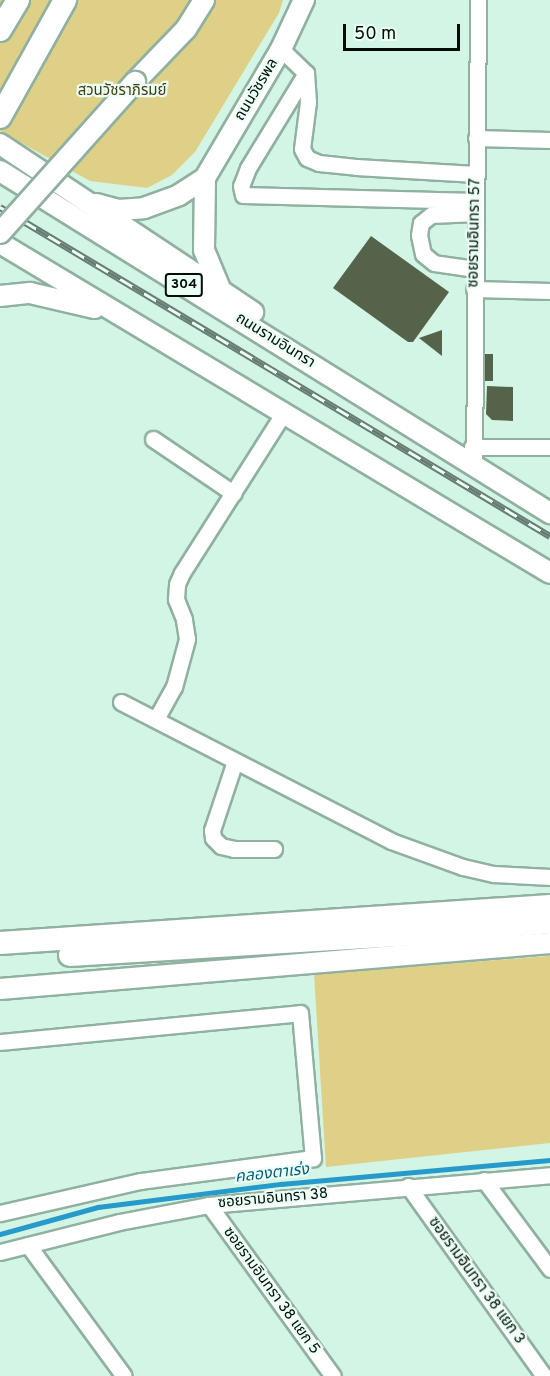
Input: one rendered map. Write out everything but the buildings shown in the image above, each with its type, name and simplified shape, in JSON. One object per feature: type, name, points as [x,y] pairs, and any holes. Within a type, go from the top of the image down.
[{"type":"highway","points":[[0,30],[18,0]]},
{"type":"highway","points":[[0,117],[65,0]]},
{"type":"highway","points":[[0,943],[550,906]]},
{"type":"highway","points":[[0,958],[448,941],[550,922]]},
{"type":"main road","points":[[0,233],[186,28],[204,0]]},
{"type":"main road","name":"ถนนวัชรพล","points":[[81,201],[118,210],[144,208],[179,195],[205,178],[281,49],[304,0]]},
{"type":"main road","points":[[0,144],[81,201],[290,338],[369,399]]},
{"type":"main road","name":"ถนนรามอินทรา","points":[[0,171],[369,399],[473,456],[550,513]]},
{"type":"main road","name":"ถนนวัชรพล","points":[[205,178],[202,221],[204,250],[221,291]]},
{"type":"main road","points":[[0,243],[550,573]]},
{"type":"main road","points":[[0,296],[30,293],[114,313]]},
{"type":"main road","points":[[0,989],[87,982],[448,941],[550,943]]},
{"type":"street","name":"ซอยรามอินทรา 57","points":[[473,456],[478,0]]},
{"type":"street","points":[[281,49],[306,73],[308,102],[302,149],[307,158],[319,163],[356,167],[476,174]]},
{"type":"street","points":[[306,73],[248,168],[241,186],[243,195],[476,207]]},
{"type":"street","points":[[476,138],[550,140]]},
{"type":"street","points":[[475,269],[434,263],[423,254],[419,235],[421,223],[431,215],[476,207]]},
{"type":"street","points":[[474,289],[550,291]]},
{"type":"street","points":[[156,719],[174,687],[187,639],[184,619],[177,599],[177,584],[283,414]]},
{"type":"street","points":[[153,439],[233,493]]},
{"type":"street","points":[[473,456],[550,447]]},
{"type":"street","points":[[121,702],[391,841],[428,855],[494,874],[550,877]]},
{"type":"street","points":[[234,761],[212,830],[213,838],[221,846],[234,849],[274,849]]},
{"type":"street","points":[[0,1042],[300,1013],[313,1158],[140,1181],[0,1213]]},
{"type":"street","name":"ซอยรามอินทรา 38","points":[[0,1252],[118,1222],[209,1205],[550,1175]]},
{"type":"street","points":[[484,1180],[550,1269]]},
{"type":"street","name":"ซอยรามอินทรา 38 แยก 3","points":[[408,1186],[544,1376]]},
{"type":"street","name":"ซอยรามอินทรา 38 แยก 5","points":[[209,1205],[333,1376]]},
{"type":"street","points":[[28,1245],[124,1376]]},
{"type":"green space","name":"สวนวัชราภิรมย์","points":[[0,0],[283,0],[279,13],[195,152],[172,175],[147,188],[90,181],[0,131]]},
{"type":"green space","points":[[550,956],[550,1143],[326,1167],[314,974]]},
{"type":"waterway","name":"คลองตาเร่ง","points":[[0,1234],[98,1207],[281,1184],[550,1160]]},
{"type":"railway","points":[[0,207],[550,536]]}]
